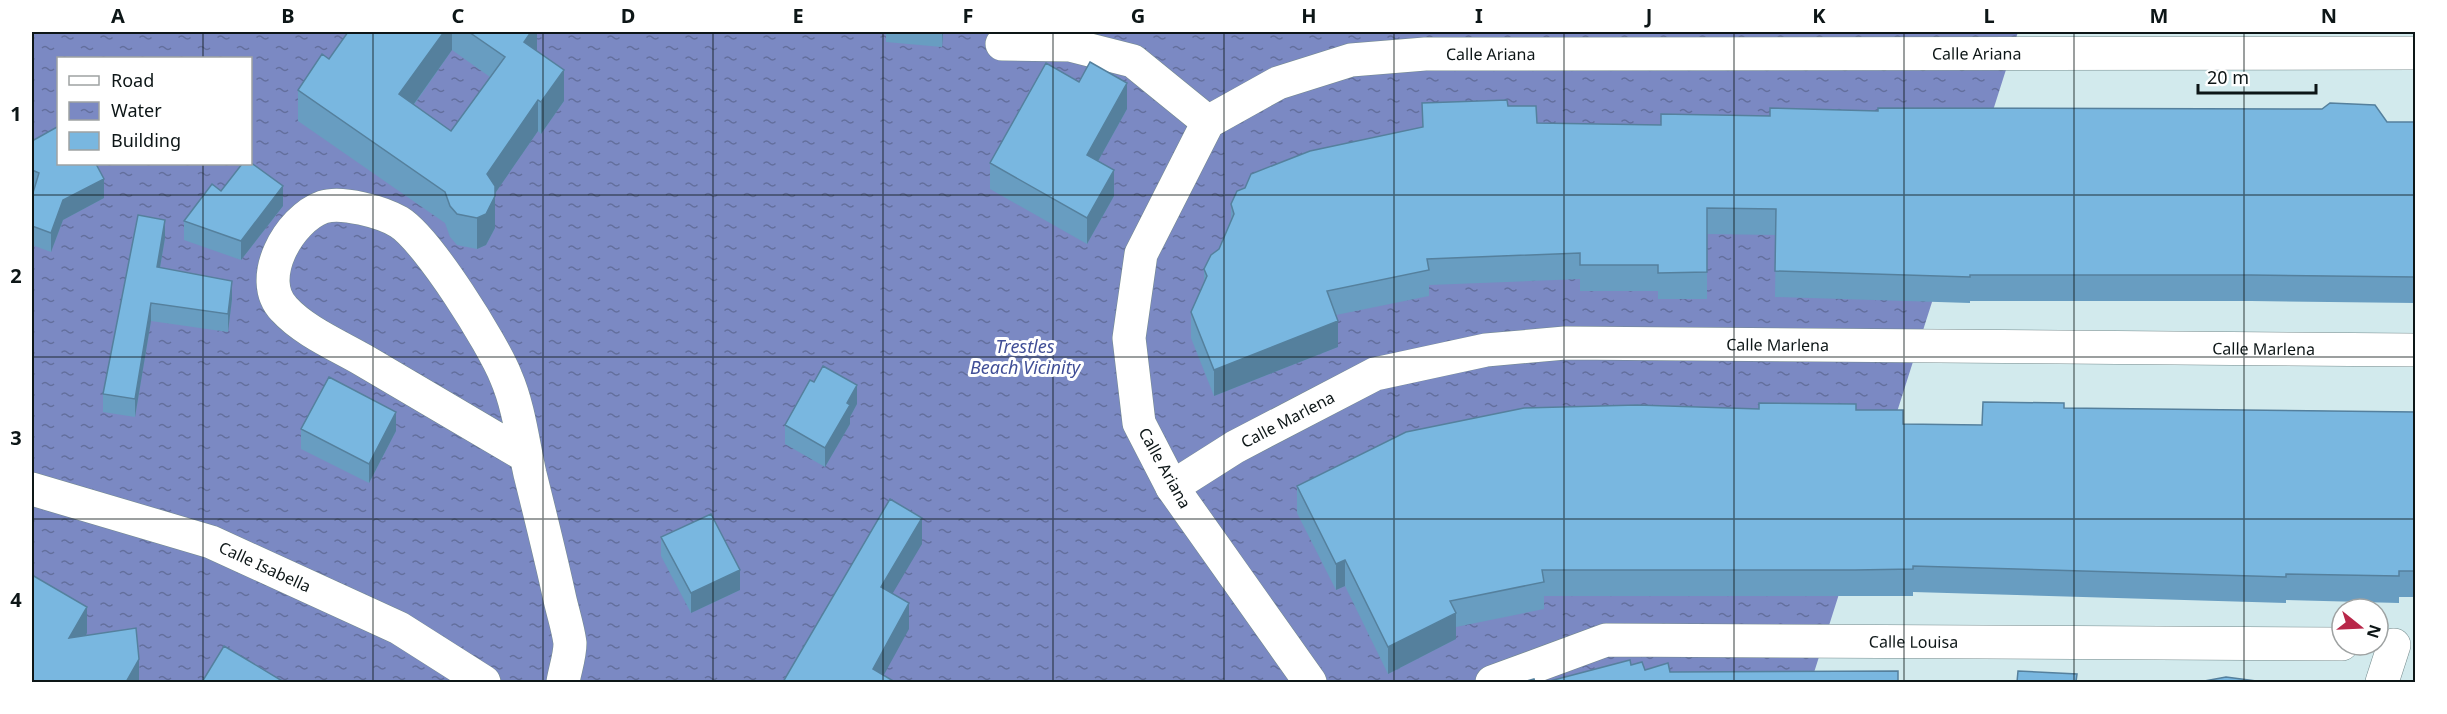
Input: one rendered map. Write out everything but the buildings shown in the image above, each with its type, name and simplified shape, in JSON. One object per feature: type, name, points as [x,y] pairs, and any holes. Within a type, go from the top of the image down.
[{"type":"street","points":[[1002,44],[1070,45],[1133,61],[1208,122]]},
{"type":"street","name":"Calle Ariana","points":[[1310,682],[1172,487],[1139,423],[1129,338],[1141,254],[1208,122],[1288,80],[1351,60],[1425,54],[2415,53]]},
{"type":"street","points":[[526,456],[334,343],[293,318],[281,307],[275,294],[276,267],[290,232],[306,216],[325,206],[373,211],[400,223],[418,239],[441,267],[507,377],[526,456],[570,644],[563,682]]},
{"type":"street","name":"Calle Marlena","points":[[1172,487],[1235,447],[1375,374],[1486,350],[1565,343],[2415,350]]},
{"type":"street","name":"Calle Isabella","points":[[32,489],[211,542],[399,628],[484,682]]},
{"type":"street","name":"Calle Louisa","points":[[1491,682],[1606,640],[2330,644]]},
{"type":"street","points":[[2382,682],[2396,644]]},
{"type":"water","name":"Trestles Beach Vicinity","points":[[32,32],[2018,32],[1811,682],[32,682]]}]
